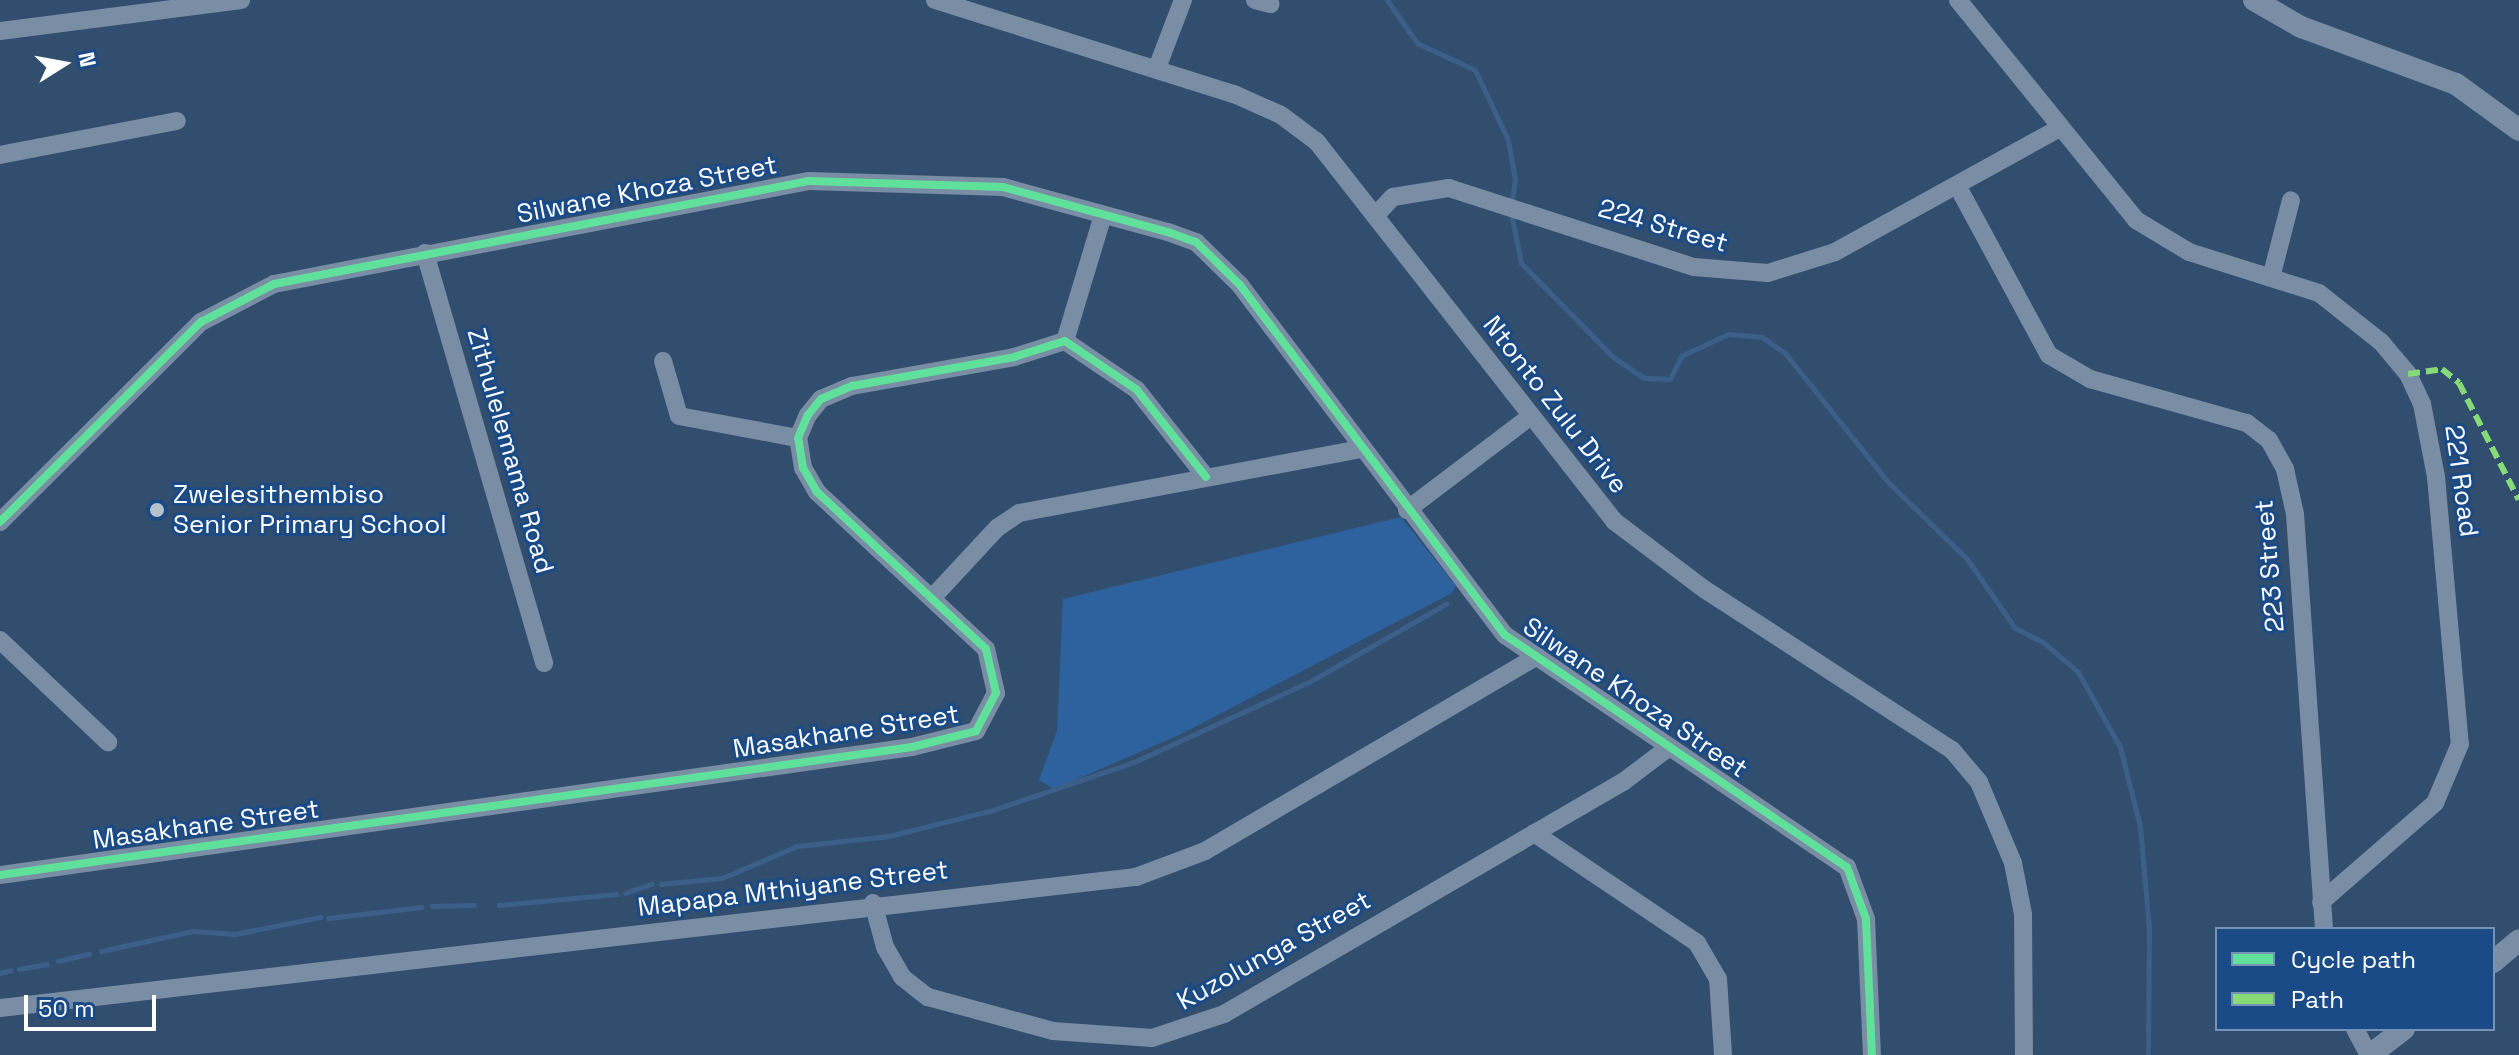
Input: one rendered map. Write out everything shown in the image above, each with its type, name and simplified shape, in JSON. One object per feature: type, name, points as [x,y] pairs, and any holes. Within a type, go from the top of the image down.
[{"type":"street","points":[[0,31],[241,0]]},
{"type":"street","name":"Ntonto Zulu Drive","points":[[935,0],[1157,68],[1281,115],[1317,142],[1376,215],[1580,486],[1651,552],[1906,716],[1952,750],[1979,782],[2000,820],[2023,914],[2024,1055]]},
{"type":"street","points":[[1157,68],[1183,0]]},
{"type":"street","name":"221 Road","points":[[1958,0],[2136,220],[2189,252],[2272,274],[2319,293],[2381,342],[2408,374],[2422,404],[2431,432],[2460,712],[2460,744],[2435,803],[2321,902]]},
{"type":"street","points":[[2254,0],[2301,27],[2411,63],[2514,118]]},
{"type":"street","points":[[0,155],[177,121]]},
{"type":"street","name":"224 Street","points":[[1376,215],[1393,197],[1418,189],[1449,188],[1495,200],[1694,267],[1768,273],[1835,252],[1958,187],[2060,128]]},
{"type":"street","name":"Silwane Khoza Street","points":[[0,522],[190,332],[232,301],[274,284],[809,181],[1003,187],[1103,215],[1196,242],[1221,262],[1360,449],[1505,635],[1847,867],[1866,919],[1872,1055]]},
{"type":"street","name":"223 Street","points":[[1958,187],[2049,355],[2090,379],[2247,423],[2269,440],[2285,469],[2295,514],[2324,927]]},
{"type":"street","points":[[2272,274],[2291,200]]},
{"type":"street","points":[[1065,341],[1103,215]]},
{"type":"street","name":"Zithulelemama Road","points":[[425,253],[544,663]]},
{"type":"street","points":[[663,361],[679,416],[798,438],[821,399],[852,386],[1014,357],[1065,341]]},
{"type":"street","points":[[1065,341],[1137,390],[1206,477]]},
{"type":"street","points":[[1407,510],[1528,418]]},
{"type":"street","name":"Masakhane Street","points":[[0,875],[912,747],[976,731],[996,693],[994,670],[973,633],[817,492],[803,468],[798,438]]},
{"type":"street","points":[[932,598],[997,528],[1019,513],[1360,449]]},
{"type":"street","points":[[0,640],[108,742]]},
{"type":"street","name":"Mapapa Mthiyane Street","points":[[0,1008],[873,903],[1136,877],[1173,867],[1537,656]]},
{"type":"street","name":"Kuzolunga Street","points":[[873,903],[885,947],[902,977],[928,997],[1053,1031],[1152,1038],[1224,1014],[1534,833],[1668,748]]},
{"type":"street","points":[[1534,833],[1697,943],[1718,979],[1723,1055]]},
{"type":"street","points":[[2495,960],[2519,940]]},
{"type":"street","points":[[2356,1031],[2370,1055],[2401,1031]]},
{"type":"shaded area","points":[[1401,517],[1456,586],[1452,593],[1179,735],[1054,789],[1039,780],[1057,731],[1063,599]]},
{"type":"waterway","points":[[1387,0],[1417,43],[1475,70],[1508,140],[1515,178],[1512,203]]},
{"type":"waterway","points":[[1511,213],[1521,263],[1613,357],[1644,378],[1670,379],[1681,356],[1728,334],[1762,337],[1785,353],[1888,482],[1967,559],[2015,628],[2043,642],[2078,672],[2120,747],[2140,826],[2149,928],[2148,1055]]},
{"type":"waterway","points":[[661,884],[722,878],[797,846],[889,836],[993,810],[1134,762],[1309,682],[1446,604]]},
{"type":"waterway","points":[[625,893],[651,884]]},
{"type":"waterway","points":[[499,905],[616,894]]},
{"type":"waterway","points":[[432,906],[474,905]]},
{"type":"waterway","points":[[328,918],[421,907]]},
{"type":"waterway","points":[[101,951],[193,931],[235,934],[320,917]]},
{"type":"waterway","points":[[58,961],[89,954]]},
{"type":"waterway","points":[[19,969],[47,964]]},
{"type":"waterway","points":[[0,973],[11,970]]},
{"type":"marked path","points":[[2408,374],[2442,369],[2459,383],[2519,500]]},
{"type":"cycle path","points":[[0,522],[201,322],[274,284],[809,181],[1003,187],[1168,232],[1196,242],[1240,285],[1505,635],[1847,867],[1866,919],[1872,1055]]},
{"type":"cycle path","points":[[0,875],[912,747],[976,731],[996,693],[986,649],[817,492],[803,468],[798,438],[808,415],[821,399],[852,386],[1014,357],[1065,341],[1137,390],[1206,477]]},
{"type":"place","name":"Zwelesithembiso Senior Primary School","points":[[157,510]]}]
